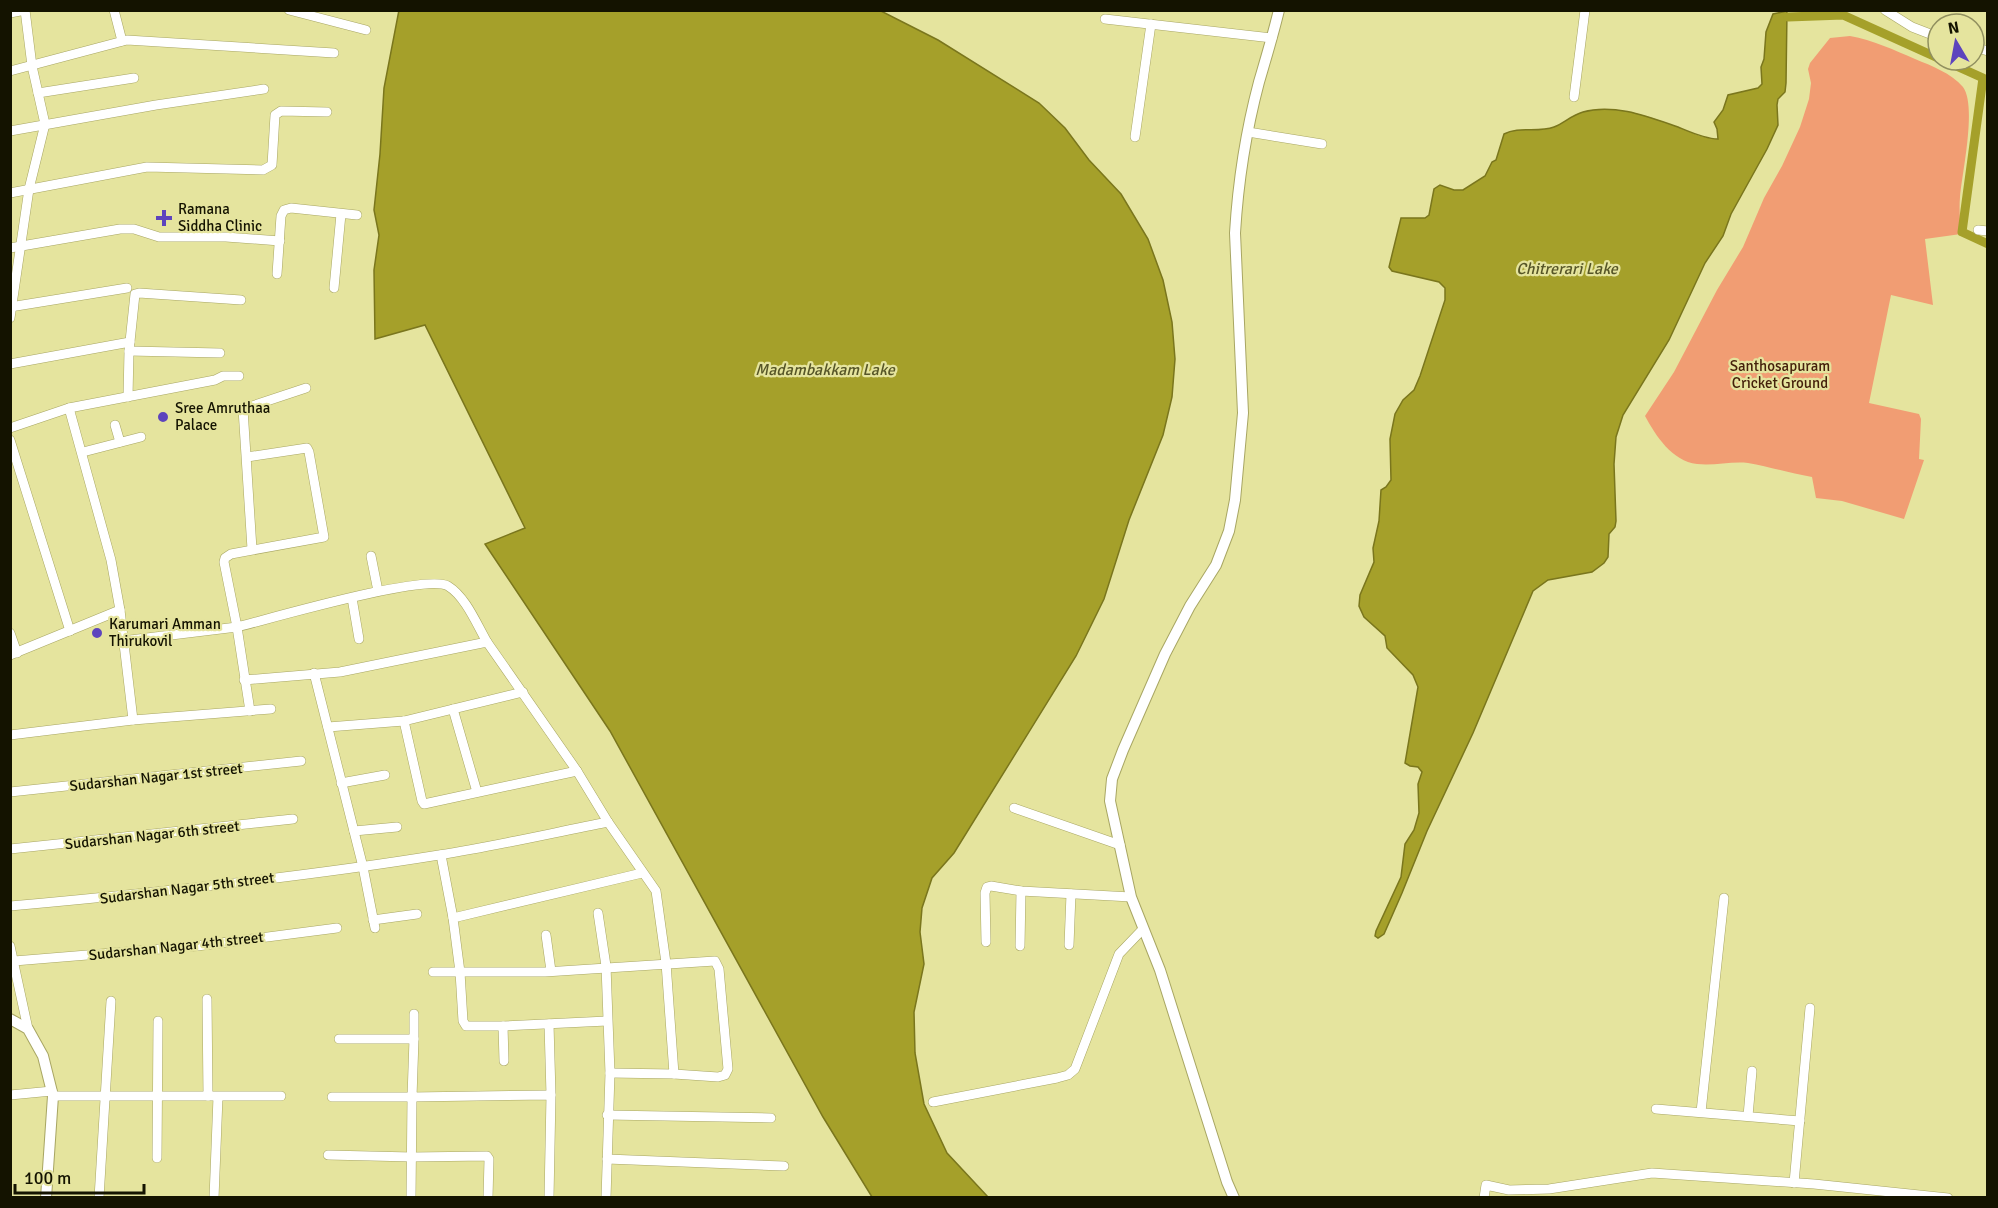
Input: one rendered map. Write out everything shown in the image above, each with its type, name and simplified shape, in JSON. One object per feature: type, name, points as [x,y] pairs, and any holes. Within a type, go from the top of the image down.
[{"type":"street","points":[[114,10],[122,41]]},
{"type":"street","points":[[289,10],[366,30]]},
{"type":"street","points":[[1234,1197],[1227,1182],[1160,970],[1131,897],[1110,801],[1112,779],[1165,654],[1223,550],[1235,500],[1243,413],[1235,233],[1237,204],[1248,132],[1279,10]]},
{"type":"street","points":[[1574,97],[1585,10]]},
{"type":"street","points":[[1885,10],[1912,27],[1926,32]]},
{"type":"street","points":[[10,13],[25,11],[32,66],[45,124],[29,189],[10,318]]},
{"type":"street","points":[[1105,19],[1272,38]]},
{"type":"street","points":[[1135,137],[1151,24]]},
{"type":"street","points":[[10,71],[127,40],[334,53]]},
{"type":"street","points":[[38,93],[134,78]]},
{"type":"street","points":[[10,131],[264,89]]},
{"type":"street","points":[[10,193],[147,167],[263,170],[272,165],[275,115],[281,111],[327,112]]},
{"type":"street","points":[[1248,132],[1322,144]]},
{"type":"street","points":[[277,274],[281,216],[286,208],[357,215]]},
{"type":"street","points":[[334,288],[341,214]]},
{"type":"street","points":[[10,248],[134,229],[159,237],[226,237],[280,241]]},
{"type":"street","points":[[12,307],[127,288]]},
{"type":"street","points":[[128,397],[135,294],[241,300]]},
{"type":"street","points":[[10,364],[130,346],[220,353]]},
{"type":"street","points":[[10,428],[69,408],[215,380],[223,376],[239,376]]},
{"type":"street","points":[[252,549],[243,409],[306,388]]},
{"type":"street","points":[[69,408],[111,560],[120,610],[133,720]]},
{"type":"street","points":[[115,425],[120,442]]},
{"type":"street","points":[[83,452],[141,437]]},
{"type":"street","points":[[10,440],[70,631]]},
{"type":"street","points":[[247,457],[307,448],[324,537],[227,555],[224,562],[250,711]]},
{"type":"street","points":[[371,556],[378,591]]},
{"type":"street","points":[[122,641],[237,627],[378,591],[432,582],[448,586],[462,601],[487,642],[577,771],[608,822],[656,891],[666,963],[674,1074]]},
{"type":"street","points":[[352,598],[359,639]]},
{"type":"street","points":[[10,633],[14,654],[120,610]]},
{"type":"street","points":[[244,680],[339,672],[487,642]]},
{"type":"street","points":[[314,674],[363,867],[374,924],[417,914]]},
{"type":"street","points":[[328,727],[404,721],[523,692]]},
{"type":"street","points":[[453,709],[477,792]]},
{"type":"street","points":[[10,735],[133,720],[271,710]]},
{"type":"street","points":[[404,721],[423,803],[426,804],[577,771]]},
{"type":"street","name":"Sudarshan Nagar 1st street","points":[[10,792],[301,761]]},
{"type":"street","points":[[341,783],[386,775]]},
{"type":"street","points":[[1014,808],[1120,845]]},
{"type":"street","name":"Sudarshan Nagar 6th street","points":[[10,849],[293,819]]},
{"type":"street","name":"Sudarshan Nagar 5th street","points":[[10,906],[161,892],[363,867],[441,855],[608,822]]},
{"type":"street","points":[[354,831],[396,827]]},
{"type":"street","points":[[441,855],[453,918],[464,1023],[470,1027],[607,1021]]},
{"type":"street","points":[[453,918],[642,873]]},
{"type":"street","points":[[986,942],[985,893],[987,887],[1131,897]]},
{"type":"street","points":[[1020,946],[1021,891]]},
{"type":"street","points":[[1069,945],[1071,894]]},
{"type":"street","points":[[1701,1112],[1724,898]]},
{"type":"street","points":[[598,913],[606,966],[610,1073],[606,1197]]},
{"type":"street","name":"Sudarshan Nagar 4th street","points":[[14,961],[197,946],[337,928]]},
{"type":"street","points":[[933,1102],[1068,1075],[1075,1069],[1119,954],[1143,929]]},
{"type":"street","points":[[546,935],[550,971]]},
{"type":"street","points":[[10,946],[28,1029],[43,1056],[52,1094],[45,1197]]},
{"type":"street","points":[[433,972],[550,971],[712,960],[719,965],[728,1069],[725,1075],[718,1077],[610,1073]]},
{"type":"street","points":[[207,999],[213,1097],[214,1197]]},
{"type":"street","points":[[99,1197],[111,1001]]},
{"type":"street","points":[[1794,1183],[1810,1008]]},
{"type":"street","points":[[411,1197],[414,1014]]},
{"type":"street","points":[[10,1019],[28,1029]]},
{"type":"street","points":[[157,1158],[158,1021]]},
{"type":"street","points":[[549,1024],[551,1095],[549,1197]]},
{"type":"street","points":[[503,1026],[504,1061]]},
{"type":"street","points":[[339,1039],[414,1039]]},
{"type":"street","points":[[1748,1116],[1752,1071]]},
{"type":"street","points":[[10,1095],[281,1096]]},
{"type":"street","points":[[332,1097],[551,1095]]},
{"type":"street","points":[[1656,1109],[1800,1121]]},
{"type":"street","points":[[608,1115],[771,1118]]},
{"type":"street","points":[[328,1155],[487,1156],[489,1159],[489,1197]]},
{"type":"street","points":[[607,1159],[784,1166]]},
{"type":"street","points":[[1484,1197],[1486,1185],[1509,1190],[1549,1190],[1652,1173],[1948,1197]]},
{"type":"green space","name":"Santhosapuram Cricket Ground","points":[[1850,36],[1867,40],[1926,63],[1926,72],[1943,72],[1963,87],[1969,109],[1968,140],[1960,202],[1961,234],[1925,239],[1933,305],[1891,295],[1869,403],[1919,414],[1921,419],[1919,459],[1924,460],[1904,519],[1842,501],[1816,498],[1812,477],[1748,463],[1697,464],[1688,462],[1672,453],[1654,432],[1645,416],[1674,372],[1717,290],[1743,247],[1764,198],[1800,127],[1809,99],[1811,83],[1808,69],[1810,63],[1830,38]]},
{"type":"water","name":"Madambakkam Lake","points":[[399,10],[881,11],[938,40],[1039,103],[1065,128],[1089,160],[1121,194],[1148,239],[1163,280],[1172,322],[1175,359],[1172,397],[1163,435],[1129,520],[1104,599],[1076,656],[954,853],[932,878],[922,908],[920,932],[924,964],[914,1012],[915,1053],[924,1104],[947,1153],[988,1197],[872,1197],[823,1117],[610,731],[485,544],[525,528],[425,325],[375,339],[374,270],[379,235],[374,210],[384,88]]},
{"type":"water","name":"Chitrerari Lake","points":[[1787,11],[1786,83],[1785,92],[1778,99],[1778,125],[1731,214],[1723,236],[1705,263],[1669,340],[1623,415],[1616,437],[1614,464],[1616,521],[1615,527],[1609,534],[1608,557],[1592,572],[1548,580],[1533,591],[1384,934],[1378,938],[1375,936],[1376,931],[1401,877],[1405,844],[1414,830],[1419,813],[1418,784],[1422,772],[1418,767],[1405,763],[1418,687],[1413,675],[1387,648],[1385,636],[1364,617],[1359,606],[1360,595],[1374,562],[1373,548],[1379,521],[1381,490],[1391,480],[1390,439],[1395,414],[1403,400],[1414,390],[1445,300],[1445,288],[1439,282],[1392,271],[1389,267],[1401,218],[1425,218],[1429,215],[1434,189],[1440,185],[1454,190],[1463,190],[1485,176],[1492,162],[1496,160],[1504,134],[1516,130],[1548,129],[1583,112],[1607,109],[1631,112],[1703,137],[1718,139],[1714,122],[1723,110],[1728,95],[1758,88],[1762,84],[1761,67],[1764,59],[1766,32],[1773,14]]},
{"type":"waterway","points":[[1788,17],[1843,15],[1926,53]]},
{"type":"waterway","points":[[1970,72],[1983,78],[1962,232],[1988,244]]},
{"type":"place","name":"Ramana Siddha Clinic","points":[[164,218]]},
{"type":"place","name":"Sree Amruthaa Palace","points":[[163,417]]},
{"type":"place","name":"Karumari Amman Thirukovil","points":[[97,633]]}]
